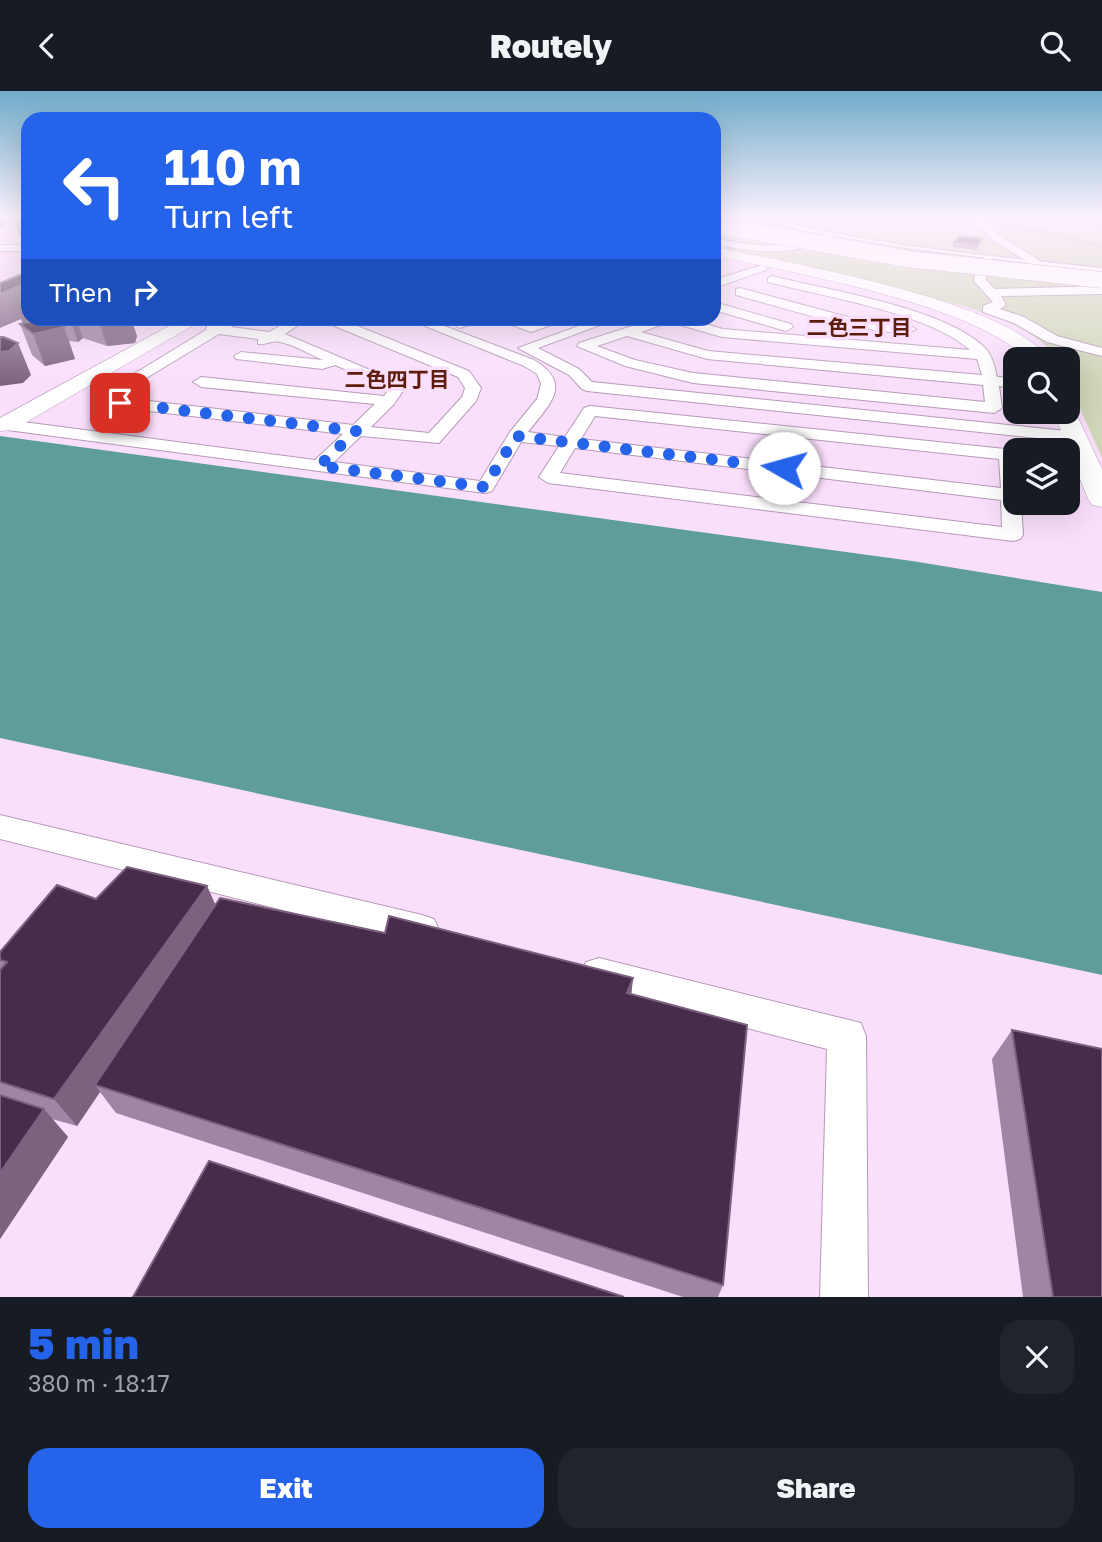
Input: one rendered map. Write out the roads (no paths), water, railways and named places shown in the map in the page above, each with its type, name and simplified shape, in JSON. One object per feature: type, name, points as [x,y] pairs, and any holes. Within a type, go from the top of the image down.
[{"type":"highway","points":[[1063,272],[1102,276]]},
{"type":"street","points":[[721,282],[749,272]]},
{"type":"street","points":[[721,299],[794,272]]},
{"type":"street","points":[[803,272],[983,320],[1024,341],[1029,347]]},
{"type":"street","points":[[981,272],[980,281],[1000,305],[988,309],[1020,320],[1052,339],[1102,352]]},
{"type":"street","points":[[584,346],[658,371],[693,378],[993,408],[990,380],[983,355],[969,340],[935,322],[772,280]]},
{"type":"street","points":[[990,293],[1102,291]]},
{"type":"street","points":[[740,292],[863,325],[956,333]]},
{"type":"street","points":[[721,308],[806,336],[840,318]]},
{"type":"street","points":[[3,425],[182,326]]},
{"type":"street","points":[[199,326],[284,338],[384,381],[395,391],[388,401],[319,466]]},
{"type":"street","points":[[223,326],[99,400],[433,439],[470,398],[473,388],[464,374],[347,326]]},
{"type":"street","points":[[162,408],[288,326]]},
{"type":"street","points":[[231,363],[322,365],[442,326]]},
{"type":"street","points":[[3,425],[485,487],[516,436],[545,400],[549,384],[544,372],[529,363],[452,326]]},
{"type":"street","points":[[454,326],[548,358],[574,372],[587,386],[1076,437]]},
{"type":"street","points":[[525,348],[591,326]]},
{"type":"street","points":[[548,358],[645,326]]},
{"type":"street","points":[[698,326],[722,333],[806,336],[983,355]]},
{"type":"street","points":[[627,332],[707,355],[1003,382]]},
{"type":"street","points":[[782,487],[806,336]]},
{"type":"street","points":[[191,389],[388,401]]},
{"type":"street","points":[[1003,454],[590,411],[548,477],[1003,495]]},
{"type":"street","points":[[1070,424],[1076,437]]},
{"type":"street","points":[[516,436],[570,442],[1013,535],[1012,515]]},
{"type":"street","points":[[1080,467],[1102,499]]},
{"type":"street","points":[[0,827],[460,940]]},
{"type":"street","points":[[566,967],[847,1037],[844,1297]]},
{"type":"lane","points":[[1083,272],[1102,276]]},
{"type":"district","name":"二色三丁目","points":[[859,327]]},
{"type":"district","name":"二色四丁目","points":[[397,379]]}]
